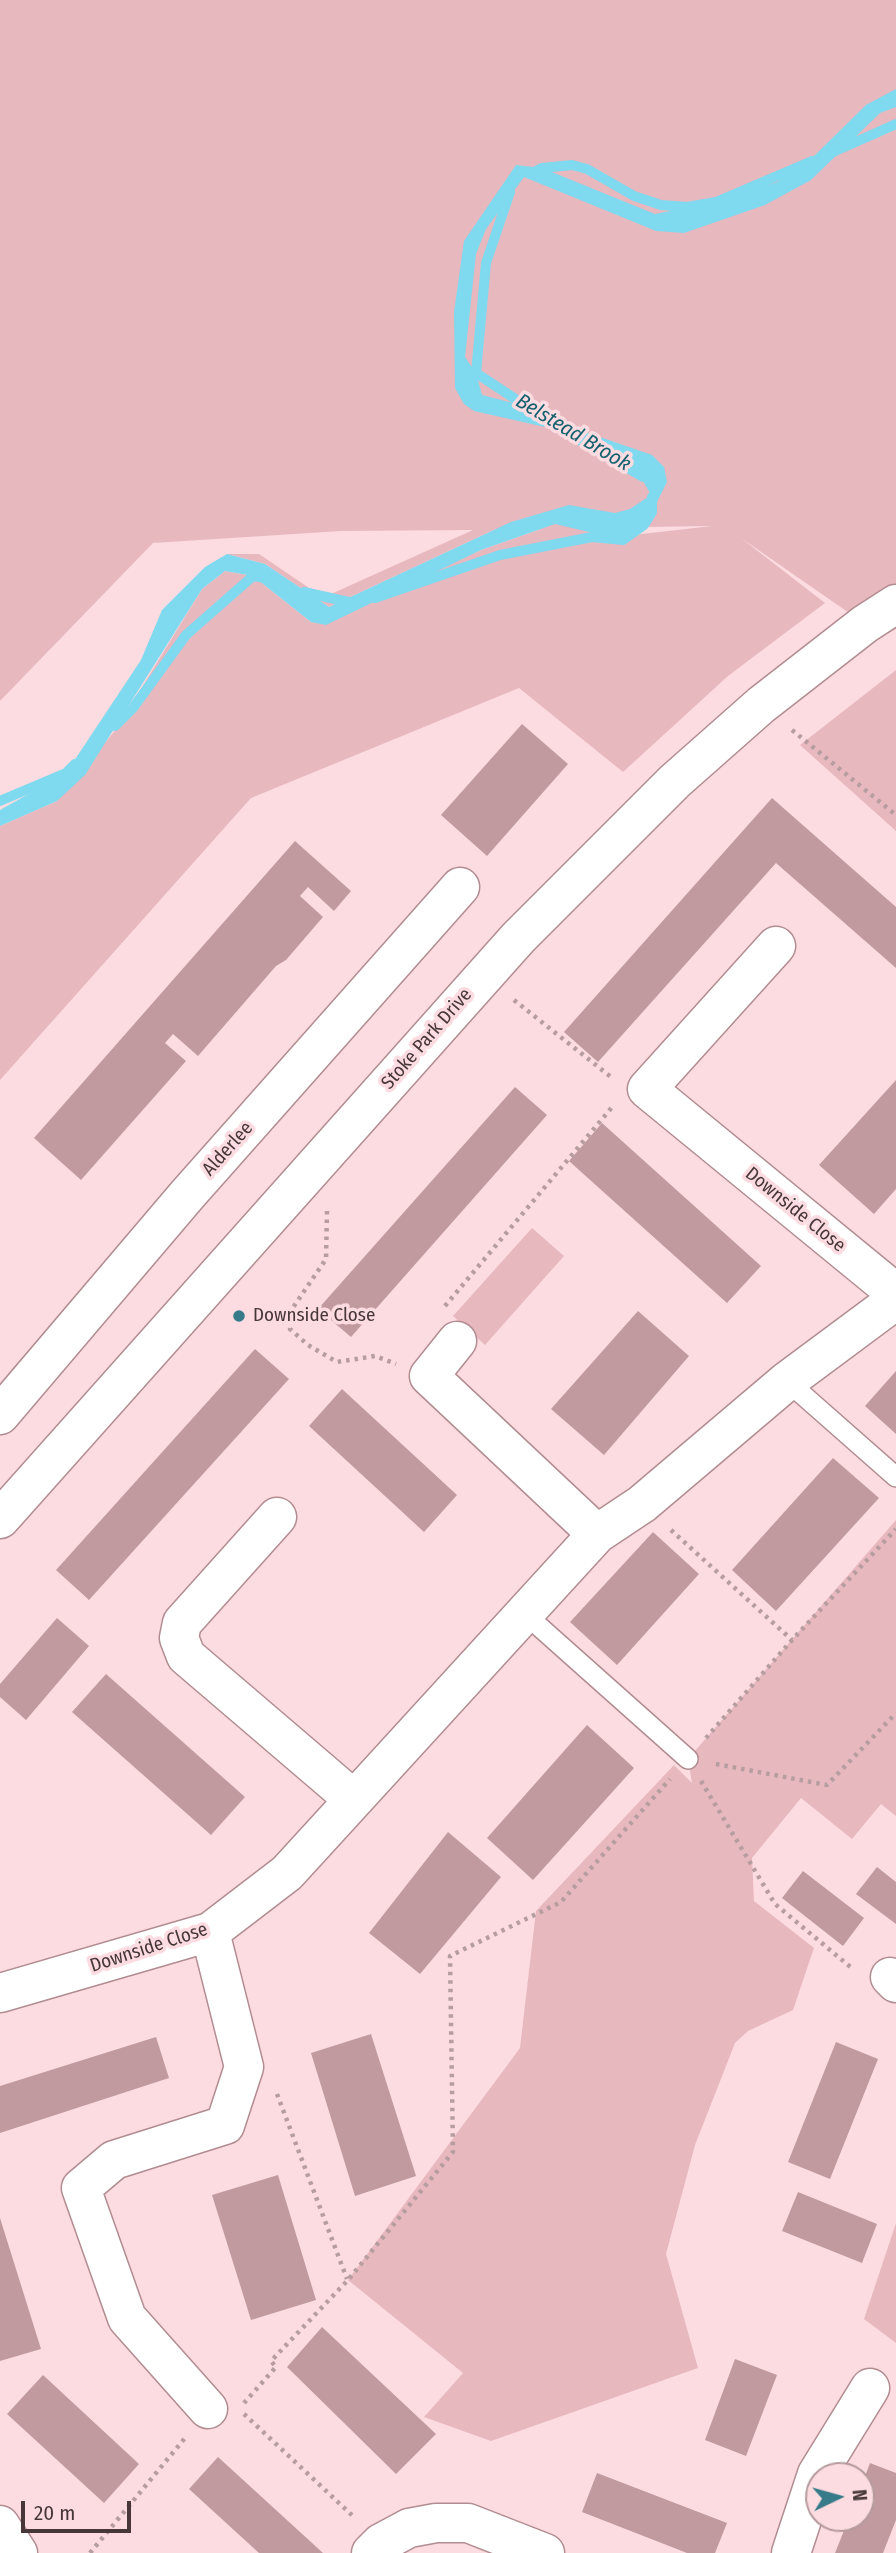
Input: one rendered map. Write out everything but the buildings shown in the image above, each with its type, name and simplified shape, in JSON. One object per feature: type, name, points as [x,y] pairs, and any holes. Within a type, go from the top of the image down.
[{"type":"street","name":"Stoke Park Drive","points":[[0,1519],[484,975],[675,781],[761,705],[865,624],[896,604]]},
{"type":"street","name":"Alderlee","points":[[0,1415],[187,1195],[460,887]]},
{"type":"street","points":[[638,1088],[776,946]]},
{"type":"street","name":"Downside Close","points":[[638,1088],[896,1293]]},
{"type":"street","name":"Downside Close","points":[[0,1993],[210,1932],[287,1873],[352,1798],[597,1534],[642,1504],[787,1381],[896,1300]]},
{"type":"street","points":[[457,1342],[429,1376],[597,1534]]},
{"type":"street","points":[[277,1517],[182,1623],[179,1638],[186,1656],[352,1798]]},
{"type":"street","points":[[208,2409],[127,2318],[81,2188],[114,2160],[225,2125],[244,2067],[210,1932]]},
{"type":"street","points":[[791,2553],[817,2474],[870,2388]]},
{"type":"street","points":[[376,2548],[410,2528],[436,2523],[468,2523],[545,2553]]},
{"type":"street","points":[[0,2525],[18,2553]]},
{"type":"lane","points":[[787,1381],[896,1477]]},
{"type":"lane","points":[[524,1613],[688,1759]]},
{"type":"path","points":[[761,705],[896,815]]},
{"type":"path","points":[[457,1342],[442,1310],[638,1088],[600,1070],[484,975]]},
{"type":"path","points":[[311,1170],[327,1193],[326,1259],[292,1310],[290,1329],[308,1345],[337,1362],[375,1356],[429,1376]]},
{"type":"path","points":[[642,1504],[792,1640]]},
{"type":"path","points":[[376,2548],[238,2409],[276,2367],[271,2361],[348,2280],[453,2152],[450,1956],[561,1902],[792,1640],[896,1529]]},
{"type":"path","points":[[688,1759],[827,1785],[896,1713]]},
{"type":"path","points":[[688,1759],[775,1904],[860,1975],[893,1980]]},
{"type":"path","points":[[242,2074],[276,2094],[348,2280]]},
{"type":"path","points":[[90,2553],[208,2409]]},
{"type":"shaded area","points":[[0,0],[896,0],[896,606],[865,624],[741,538],[825,603],[728,676],[623,772],[519,688],[251,798],[0,1080],[0,826],[57,801],[117,728],[202,589],[225,571],[253,576],[311,622],[481,550],[541,529],[496,529],[329,607],[265,564],[227,554],[259,554],[318,594],[331,594],[473,530],[341,531],[153,543],[0,701]],"holes":[[[712,526],[633,535],[623,540],[574,528]]]},
{"type":"shaded area","points":[[896,670],[896,831],[800,745]]},
{"type":"shaded area","points":[[532,1228],[564,1256],[485,1345],[453,1316]]},
{"type":"shaded area","points":[[896,1520],[896,1816],[881,1804],[852,1839],[801,1798],[752,1858],[754,1901],[814,1948],[793,2010],[748,2031],[735,2043],[695,2145],[666,2254],[698,2368],[491,2441],[424,2417],[463,2373],[348,2280],[520,2048],[536,1911],[674,1765],[692,1783],[688,1759]]},
{"type":"shaded area","points":[[896,2223],[896,2343],[864,2319]]},
{"type":"water","points":[[896,89],[896,107],[880,113],[811,180],[765,205],[684,233],[656,231],[524,177],[486,229],[476,254],[465,357],[476,373],[482,395],[544,411],[574,428],[652,455],[664,467],[667,482],[652,512],[633,535],[623,540],[555,524],[481,550],[326,625],[311,622],[253,576],[225,571],[202,589],[85,775],[57,801],[0,826],[0,810],[66,773],[141,660],[162,610],[205,567],[227,554],[265,564],[329,607],[511,522],[569,505],[615,513],[630,509],[651,495],[638,472],[563,431],[474,411],[464,404],[455,388],[454,312],[464,241],[516,165],[542,168],[655,214],[716,202],[777,182],[813,157],[866,105]]},
{"type":"waterway","name":"Belstead Brook","points":[[833,152],[896,124]]},
{"type":"waterway","name":"Belstead Brook","points":[[530,174],[542,168],[572,165],[587,169],[634,196],[661,205],[687,207],[716,202],[812,161]]},
{"type":"waterway","name":"Belstead Brook","points":[[510,192],[486,263],[476,373],[538,414]]},
{"type":"waterway","name":"Belstead Brook","points":[[557,427],[643,477]]},
{"type":"waterway","name":"Belstead Brook","points":[[375,598],[500,555],[592,537],[623,540],[644,525],[652,512],[652,497]]},
{"type":"waterway","name":"Belstead Brook","points":[[115,726],[133,708],[186,635],[253,576],[266,578]]},
{"type":"waterway","name":"Belstead Brook","points":[[304,592],[353,603]]},
{"type":"waterway","name":"Belstead Brook","points":[[0,801],[66,773],[75,764]]},
{"type":"place","name":"Downside Close","points":[[239,1316]]}]
